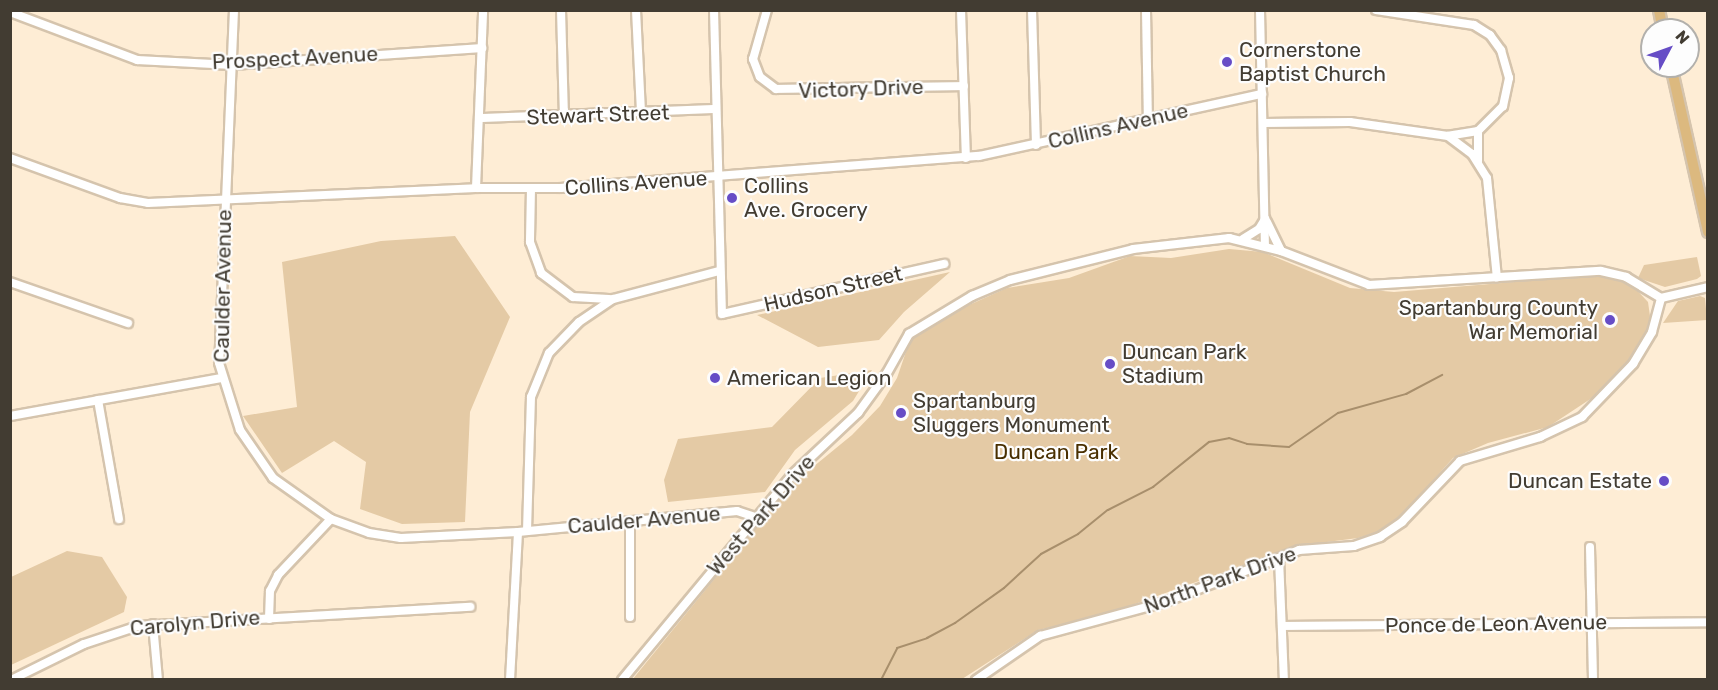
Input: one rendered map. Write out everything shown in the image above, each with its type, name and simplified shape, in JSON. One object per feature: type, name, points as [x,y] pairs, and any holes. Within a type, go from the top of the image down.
[{"type":"main road","points":[[1674,78],[1707,232]]},
{"type":"street","name":"Caulder Avenue","points":[[234,10],[218,333],[222,378],[240,430],[264,468],[294,497],[331,519],[369,533],[400,538],[518,532],[737,511],[756,517]]},
{"type":"street","points":[[476,188],[483,10]]},
{"type":"street","points":[[561,10],[564,117]]},
{"type":"street","points":[[636,10],[640,114]]},
{"type":"street","points":[[531,188],[530,242],[541,273],[573,297],[613,299],[719,271],[714,10]]},
{"type":"street","name":"Victory Drive","points":[[767,10],[753,59],[760,77],[776,89],[964,86]]},
{"type":"street","points":[[961,10],[966,158]]},
{"type":"street","points":[[1032,10],[1035,145]]},
{"type":"street","points":[[1146,10],[1148,120]]},
{"type":"street","points":[[1260,10],[1265,245]]},
{"type":"street","points":[[1264,123],[1350,122],[1448,136],[1478,131],[1497,114],[1508,87],[1505,58],[1496,42],[1474,25],[1376,10]]},
{"type":"street","name":"Prospect Avenue","points":[[10,12],[128,59],[232,65],[482,48]]},
{"type":"street","name":"Collins Avenue","points":[[10,158],[134,201],[225,200],[476,188],[531,188],[717,177],[966,158],[1035,145],[1262,94]]},
{"type":"street","name":"Stewart Street","points":[[480,118],[564,117],[716,109]]},
{"type":"street","points":[[1478,131],[1478,161],[1490,187],[1497,278]]},
{"type":"street","points":[[1448,136],[1478,161]]},
{"type":"street","points":[[1244,239],[1259,229],[1266,218]]},
{"type":"street","points":[[1266,218],[1281,251]]},
{"type":"street","name":"West Park Drive","points":[[622,680],[756,517],[804,463],[858,413],[887,373],[905,338],[940,313],[1010,280],[1125,250],[1216,238],[1244,239],[1265,245],[1369,285],[1610,272],[1626,277],[1661,298]]},
{"type":"street","name":"Hudson Street","points":[[719,271],[722,314],[944,264]]},
{"type":"street","points":[[10,282],[128,323]]},
{"type":"street","points":[[1661,298],[1707,287]]},
{"type":"street","name":"North Park Drive","points":[[976,680],[1040,636],[1165,602],[1310,548],[1354,546],[1380,537],[1402,522],[1460,461],[1540,437],[1582,417],[1633,364],[1652,332],[1661,298]]},
{"type":"street","points":[[527,531],[533,388],[553,347],[579,322],[613,299]]},
{"type":"street","points":[[10,416],[222,378]]},
{"type":"street","points":[[98,400],[119,519]]},
{"type":"street","name":"Carolyn Drive","points":[[11,680],[84,644],[153,624],[269,619],[270,591],[278,575],[331,519]]},
{"type":"street","points":[[630,522],[630,617]]},
{"type":"street","points":[[510,680],[518,532]]},
{"type":"street","points":[[1590,547],[1593,680]]},
{"type":"street","points":[[1279,558],[1284,626],[1284,680]]},
{"type":"street","points":[[269,619],[470,608]]},
{"type":"street","name":"Ponce de Leon Avenue","points":[[1284,626],[1707,621]]},
{"type":"street","points":[[153,624],[158,680]]},
{"type":"green space","points":[[455,236],[510,317],[470,412],[465,522],[402,524],[360,509],[366,462],[334,441],[282,473],[243,416],[297,407],[282,262],[381,241]]},
{"type":"green space","name":"Duncan Park","points":[[1229,249],[1263,252],[1350,288],[1394,292],[1599,275],[1632,285],[1648,302],[1651,323],[1629,362],[1601,392],[1548,427],[1488,443],[1453,458],[1402,515],[1383,530],[1358,538],[1296,546],[1107,614],[1038,630],[962,679],[632,680],[791,485],[852,435],[880,406],[897,378],[910,340],[949,314],[1007,288],[1069,278],[1130,256],[1171,258]]},
{"type":"green space","points":[[1697,257],[1701,276],[1697,279],[1665,287],[1638,278],[1644,265]]},
{"type":"green space","points":[[950,272],[904,312],[879,340],[818,347],[757,315]]},
{"type":"green space","points":[[1700,296],[1705,298],[1707,320],[1663,323],[1678,301]]},
{"type":"green space","points":[[872,370],[853,401],[795,450],[765,492],[668,502],[664,480],[678,439],[772,427],[820,378]]},
{"type":"green space","points":[[67,551],[102,557],[127,597],[124,612],[11,665],[11,577]]},
{"type":"waterway","points":[[881,680],[897,648],[927,638],[955,623],[1004,588],[1041,554],[1078,534],[1108,510],[1153,487],[1209,442],[1229,438],[1247,444],[1289,447],[1338,413],[1406,394],[1442,375]]},
{"type":"place","name":"Cornerstone Baptist Church","points":[[1227,62]]},
{"type":"place","name":"Collins Ave. Grocery","points":[[732,198]]},
{"type":"place","name":"Spartanburg County War Memorial","points":[[1610,320]]},
{"type":"place","name":"Duncan Park Stadium","points":[[1110,364]]},
{"type":"place","name":"American Legion","points":[[715,378]]},
{"type":"place","name":"Spartanburg Sluggers Monument","points":[[901,413]]},
{"type":"place","name":"Duncan Estate","points":[[1664,481]]}]
